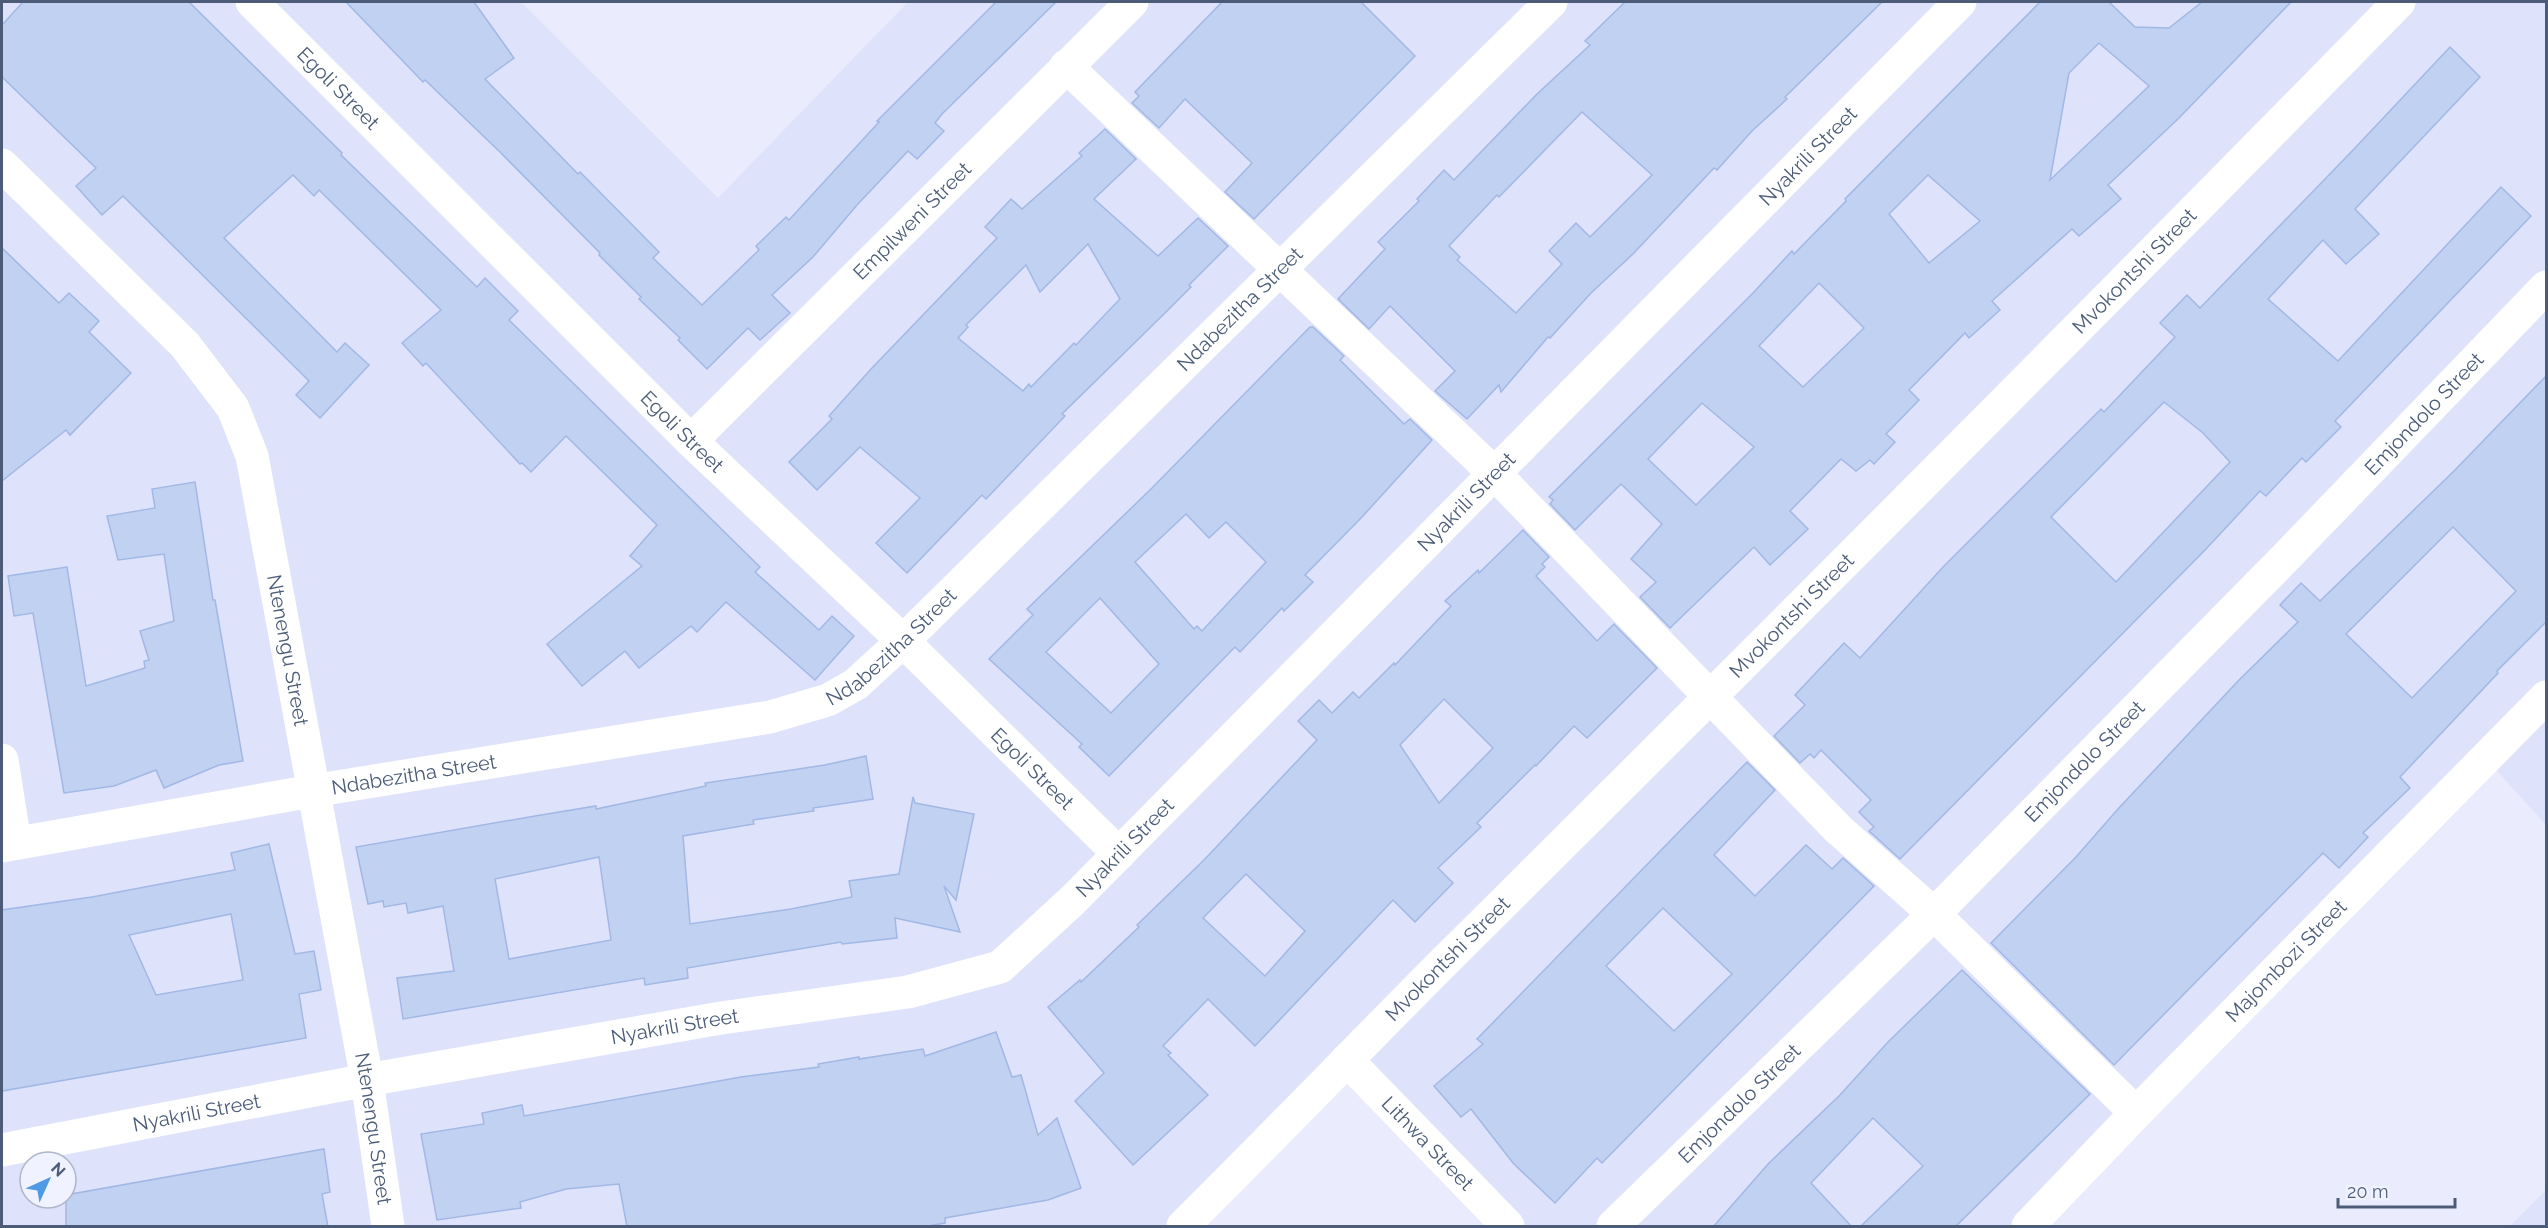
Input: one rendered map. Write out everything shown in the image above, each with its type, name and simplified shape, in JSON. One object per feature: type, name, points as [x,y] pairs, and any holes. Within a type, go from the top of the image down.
[{"type":"street","name":"Egoli Street","points":[[252,2],[691,441],[903,641],[1119,854]]},
{"type":"street","name":"Empilweni Street","points":[[691,441],[1132,2]]},
{"type":"street","name":"Ndabezitha Street","points":[[8,844],[312,791],[770,717],[828,700],[856,684],[903,641],[1551,2]]},
{"type":"street","name":"Nyakrili Street","points":[[2,1150],[367,1080],[721,1018],[908,992],[979,975],[1000,967],[1119,854],[1960,2]]},
{"type":"street","name":"Mvokontshi Street","points":[[1183,1227],[1263,1149],[1347,1060],[1710,698],[2399,2]]},
{"type":"street","points":[[1066,66],[1494,473],[1838,829],[1934,914],[2136,1113]]},
{"type":"street","name":"Ntenengu Street","points":[[2,165],[185,345],[233,408],[252,456],[367,1080],[388,1227]]},
{"type":"street","name":"Emjondolo Street","points":[[1613,1227],[1934,914],[2285,558],[2547,287]]},
{"type":"street","name":"Majombozi Street","points":[[2028,1227],[2136,1113],[2547,697]]},
{"type":"street","points":[[2,760],[8,844]]},
{"type":"street","name":"Lithwa Street","points":[[1347,1060],[1509,1227]]},
{"type":"shaded area","points":[[2,2],[521,2],[718,198],[908,2],[2546,2],[2546,825],[2485,758],[2031,1226],[1508,1226],[1347,1060],[1183,1226],[2,1226]]},
{"type":"shaded area","points":[[2546,1190],[2546,1226],[2510,1226]]},
{"type":"building","points":[[23,2],[189,2],[342,153],[341,155],[477,287],[485,278],[518,311],[509,320],[760,567],[755,572],[819,630],[832,616],[854,636],[815,680],[726,602],[697,632],[691,626],[639,668],[625,651],[582,686],[547,644],[642,566],[630,556],[657,525],[566,436],[531,472],[522,463],[520,464],[426,363],[423,366],[402,343],[441,310],[319,190],[314,196],[293,175],[224,238],[337,352],[345,343],[369,365],[320,418],[296,395],[309,381],[123,196],[102,215],[76,186],[96,168],[2,77],[2,25]]},
{"type":"building","points":[[346,2],[474,2],[514,58],[485,79],[659,252],[653,258],[702,305],[759,250],[756,246],[786,217],[789,220],[879,122],[877,121],[996,2],[1056,2],[942,114],[935,123],[944,131],[917,159],[908,151],[857,205],[813,257],[772,295],[790,313],[760,340],[748,328],[707,369],[678,340],[680,338],[639,299],[641,297],[599,255],[600,253],[500,152],[425,80],[423,82]]},
{"type":"building","points":[[1222,2],[1361,2],[1415,56],[1254,219],[1225,192],[1252,163],[1185,99],[1159,128],[1132,103],[1139,96],[1135,92]]},
{"type":"building","points":[[1625,2],[1882,2],[1785,97],[1787,99],[1752,131],[1717,170],[1714,168],[1550,338],[1548,337],[1501,392],[1499,385],[1467,419],[1435,391],[1455,371],[1390,306],[1369,329],[1338,299],[1385,249],[1378,242],[1419,201],[1417,199],[1444,170],[1454,180],[1537,94],[1590,45],[1585,41]],"holes":[[[1582,112],[1652,175],[1590,237],[1576,223],[1549,251],[1562,264],[1516,313],[1457,260],[1460,257],[1449,246],[1497,195],[1499,197]]]},
{"type":"building","points":[[2040,2],[2109,2],[2135,27],[2169,28],[2202,2],[2291,2],[2179,118],[2108,185],[2121,199],[2079,236],[2072,229],[1992,301],[2000,310],[1969,338],[1965,333],[1909,390],[1919,400],[1886,434],[1895,442],[1874,464],[1870,460],[1856,471],[1841,459],[1790,511],[1808,529],[1770,565],[1754,547],[1670,628],[1640,597],[1656,582],[1631,559],[1662,524],[1621,484],[1575,530],[1550,504],[1553,500],[1549,497],[1792,251],[1794,254],[1846,201],[1845,199]],"holes":[[[2099,43],[2149,86],[2050,180],[2069,73]],[[1928,175],[1980,221],[1929,263],[1889,214]],[[1819,283],[1864,328],[1803,387],[1759,346]],[[1702,403],[1754,447],[1696,505],[1648,459]]]},
{"type":"building","points":[[2450,47],[2480,77],[2355,209],[2379,234],[2346,264],[2323,240],[2268,299],[2338,361],[2501,187],[2531,216],[2335,421],[2341,427],[2306,462],[2302,458],[2266,496],[2260,491],[2206,549],[1900,859],[1869,831],[1874,827],[1859,812],[1871,800],[1821,750],[1814,758],[1810,754],[1800,763],[1774,736],[1805,705],[1795,695],[1844,643],[1860,658],[1944,566],[2101,409],[2104,412],[2175,337],[2160,323],[2187,295],[2200,308]],"holes":[[[2164,402],[2203,433],[2230,462],[2116,582],[2051,517]]]},
{"type":"building","points":[[1105,129],[1136,159],[1094,199],[1158,256],[1198,218],[1228,246],[1189,285],[1191,287],[1062,414],[1065,416],[986,499],[982,495],[907,573],[876,543],[920,498],[860,447],[817,490],[789,462],[832,419],[829,416],[871,369],[997,238],[985,227],[1011,199],[1022,209],[1082,156],[1079,153]],"holes":[[[1088,244],[1120,299],[1076,345],[1074,343],[1031,387],[1029,384],[1023,391],[958,338],[968,327],[966,325],[1026,265],[1040,292]]]},
{"type":"building","points":[[2,248],[59,303],[69,293],[99,321],[89,332],[131,373],[70,435],[66,430],[2,481]]},
{"type":"building","points":[[1310,327],[1313,327],[1344,356],[1340,360],[1404,424],[1410,419],[1432,440],[1305,575],[1313,582],[1284,611],[1282,608],[1240,652],[1235,647],[1109,776],[1079,747],[1082,744],[989,659],[1033,615],[1027,609],[1152,488]],"holes":[[[1186,514],[1209,538],[1226,522],[1266,562],[1202,631],[1197,626],[1194,629],[1135,562]],[[1100,598],[1159,664],[1111,713],[1046,652]]]},
{"type":"building","points":[[2547,375],[2547,621],[2497,671],[2498,673],[2400,777],[2410,788],[2363,833],[2368,837],[2339,868],[2323,853],[2114,1065],[1991,943],[2076,857],[2239,680],[2298,622],[2280,605],[2301,583],[2320,601],[2454,471]],"holes":[[[2453,527],[2516,591],[2412,698],[2346,634]]]},
{"type":"building","points":[[195,482],[213,600],[215,600],[243,761],[219,765],[164,788],[156,770],[114,786],[64,793],[33,613],[14,616],[8,576],[67,567],[86,686],[145,668],[144,661],[149,660],[140,631],[174,621],[164,554],[118,560],[107,516],[155,508],[152,489]]},
{"type":"building","points":[[1523,530],[1549,557],[1542,564],[1545,567],[1536,576],[1597,641],[1614,624],[1657,668],[1587,738],[1574,726],[1477,823],[1481,827],[1438,868],[1453,883],[1415,922],[1393,900],[1255,1046],[1208,999],[1163,1046],[1171,1053],[1168,1055],[1208,1095],[1133,1165],[1075,1101],[1104,1073],[1048,1007],[1080,980],[1081,982],[1139,927],[1137,925],[1204,860],[1317,740],[1298,721],[1319,700],[1332,713],[1353,692],[1359,698],[1394,663],[1395,665],[1451,606],[1445,601],[1478,570],[1479,573]],"holes":[[[1444,699],[1493,748],[1439,803],[1400,745]],[[1246,874],[1305,931],[1265,976],[1203,918]]]},
{"type":"building","points":[[866,756],[873,799],[813,808],[814,811],[753,820],[754,824],[683,836],[690,924],[791,909],[852,897],[849,881],[899,874],[913,797],[915,803],[974,814],[956,900],[944,886],[960,932],[895,918],[897,938],[842,944],[841,942],[687,968],[688,978],[645,985],[644,978],[403,1019],[397,978],[454,971],[443,906],[408,913],[406,903],[384,907],[383,901],[368,904],[356,847],[596,806],[596,809],[706,786],[705,783],[825,765]],"holes":[[[599,857],[611,940],[509,959],[495,879]]]},
{"type":"building","points":[[1747,762],[1775,790],[1714,855],[1755,896],[1806,845],[1832,869],[1843,858],[1874,886],[1602,1163],[1597,1158],[1555,1203],[1513,1163],[1471,1109],[1461,1117],[1434,1086],[1483,1044],[1477,1039]],"holes":[[[1663,908],[1732,974],[1674,1031],[1606,966]]]},
{"type":"building","points":[[269,844],[295,954],[314,951],[321,990],[299,994],[306,1038],[2,1091],[2,910],[92,897],[235,870],[231,853]],"holes":[[[231,914],[243,980],[156,995],[129,935]]]},
{"type":"building","points":[[1962,970],[2090,1094],[1955,1227],[1860,1227],[1923,1166],[1873,1118],[1811,1183],[1852,1227],[1713,1227],[1769,1163],[1839,1096],[1889,1041]]},
{"type":"building","points":[[996,1032],[1012,1077],[1021,1075],[1038,1135],[1057,1118],[1081,1188],[1048,1200],[945,1218],[945,1223],[922,1227],[627,1227],[619,1184],[566,1189],[520,1202],[521,1208],[437,1220],[421,1134],[484,1124],[482,1113],[522,1105],[524,1116],[741,1077],[819,1067],[818,1064],[859,1057],[859,1059],[923,1049],[925,1056]]},
{"type":"building","points":[[324,1149],[330,1192],[322,1194],[328,1227],[66,1227],[66,1210],[78,1210],[78,1193]]}]
